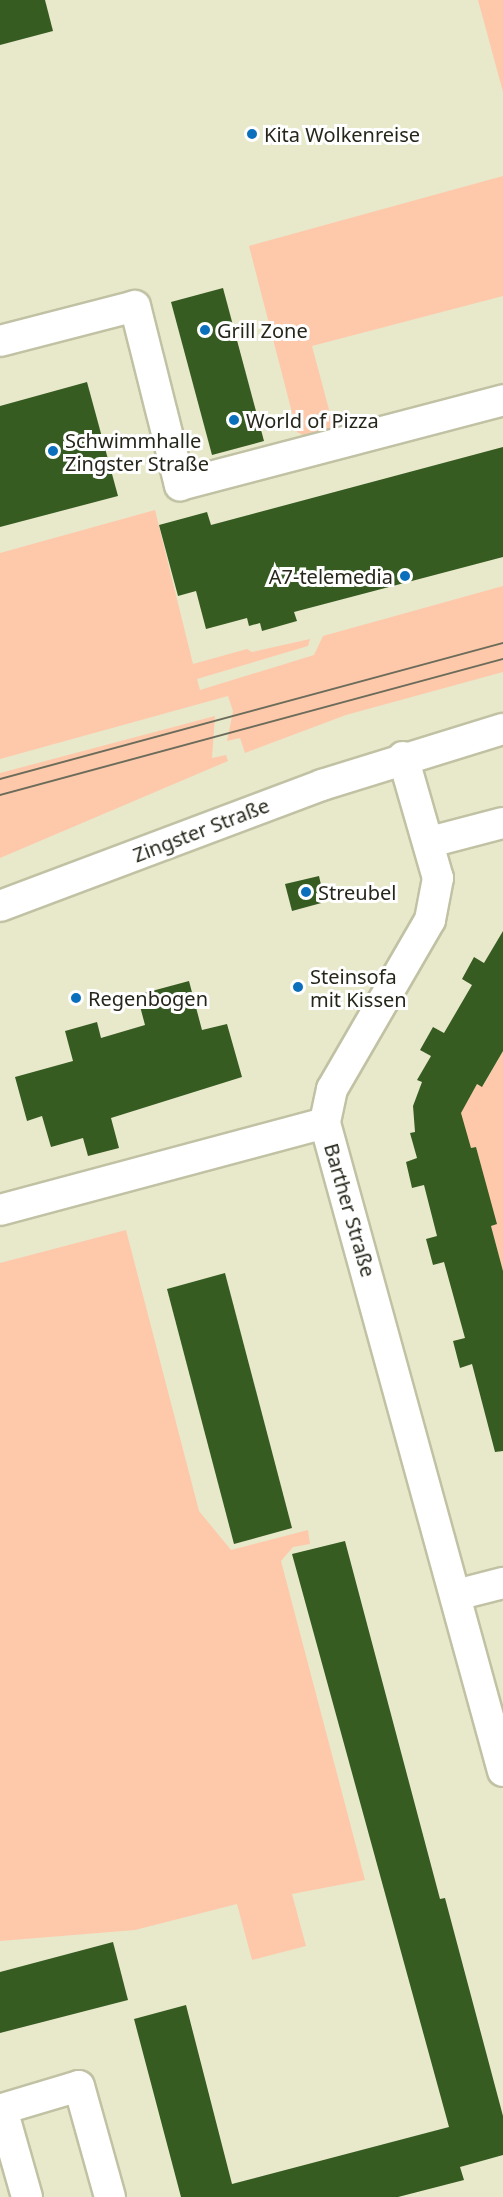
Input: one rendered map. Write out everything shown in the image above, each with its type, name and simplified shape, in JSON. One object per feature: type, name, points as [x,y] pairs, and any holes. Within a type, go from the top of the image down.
[{"type":"street","points":[[0,341],[135,306],[180,485],[503,400]]},
{"type":"street","name":"Zingster Straße","points":[[0,906],[403,758],[503,729]]},
{"type":"street","points":[[403,758],[429,843],[503,823]]},
{"type":"street","name":"Barther Straße","points":[[429,843],[438,878],[430,920],[332,1089],[326,1123],[503,1771]]},
{"type":"street","points":[[0,1210],[326,1123]]},
{"type":"street","points":[[456,1595],[503,1583]]},
{"type":"street","points":[[27,2197],[1,2107],[79,2086],[110,2197]]},
{"type":"shaded area","points":[[478,0],[503,0],[503,92]]},
{"type":"shaded area","points":[[503,176],[503,296],[312,346],[335,432],[308,438],[297,432],[249,246]]},
{"type":"shaded area","points":[[155,510],[193,664],[247,649],[252,652],[310,639],[308,646],[197,679],[200,690],[314,655],[323,636],[503,586],[503,672],[346,715],[245,753],[240,738],[227,741],[233,711],[228,696],[0,759],[0,553]]},
{"type":"shaded area","points":[[215,716],[212,758],[226,755],[228,761],[0,858],[0,773]]},
{"type":"shaded area","points":[[503,1051],[503,1271],[491,1226],[496,1224],[476,1147],[471,1148],[457,1121],[460,1104],[464,1107],[477,1084],[483,1086]]},
{"type":"shaded area","points":[[126,1230],[199,1511],[231,1550],[308,1530],[310,1544],[293,1547],[281,1561],[365,1880],[292,1894],[306,1946],[252,1960],[237,1904],[135,1930],[0,1941],[0,1263]]},
{"type":"building","points":[[0,0],[45,0],[53,31],[0,45]]},
{"type":"building","points":[[223,288],[264,441],[212,455],[171,302]]},
{"type":"building","name":"Schwimmhalle Zingster Straße","points":[[87,382],[118,496],[0,527],[0,406]]},
{"type":"building","points":[[503,447],[503,557],[294,612],[297,621],[262,631],[260,623],[249,626],[247,618],[206,629],[196,591],[178,596],[159,525],[207,512],[211,525]]},
{"type":"building","points":[[319,876],[325,902],[292,911],[285,884]]},
{"type":"building","points":[[503,931],[503,1051],[482,1087],[477,1084],[461,1113],[471,1148],[476,1147],[497,1224],[491,1226],[503,1271],[503,1451],[495,1452],[472,1364],[460,1368],[453,1341],[465,1338],[444,1262],[433,1265],[426,1239],[437,1236],[424,1185],[412,1188],[406,1162],[417,1158],[410,1133],[415,1132],[413,1106],[422,1082],[417,1080],[431,1056],[420,1050],[433,1027],[444,1033],[472,985],[462,979],[474,957],[484,963]]},
{"type":"building","points":[[189,981],[202,1030],[227,1024],[242,1077],[111,1118],[119,1148],[88,1156],[83,1138],[51,1147],[42,1116],[27,1121],[15,1077],[73,1061],[65,1031],[97,1022],[101,1038],[145,1025],[137,995]]},
{"type":"building","points":[[225,1273],[292,1528],[234,1544],[167,1289]]},
{"type":"building","points":[[345,1541],[440,1899],[445,1898],[503,2116],[503,2155],[460,2167],[464,2180],[398,2197],[181,2197],[134,2019],[186,2005],[232,2184],[449,2127],[292,1554]]},
{"type":"building","points":[[113,1942],[128,2000],[0,2033],[0,1972]]},
{"type":"tram line","points":[[0,779],[503,643]]},
{"type":"tram line","points":[[0,795],[503,659]]},
{"type":"place","name":"Kita Wolkenreise","points":[[252,134]]},
{"type":"place","name":"Grill Zone","points":[[205,330]]},
{"type":"place","name":"World of Pizza","points":[[234,420]]},
{"type":"place","name":"Schwimmhalle Zingster Straße","points":[[53,451]]},
{"type":"place","name":"A7-telemedia","points":[[405,576]]},
{"type":"place","name":"Streubel","points":[[306,892]]},
{"type":"place","name":"Steinsofa mit Kissen","points":[[298,987]]},
{"type":"place","name":"Regenbogen","points":[[76,998]]}]
